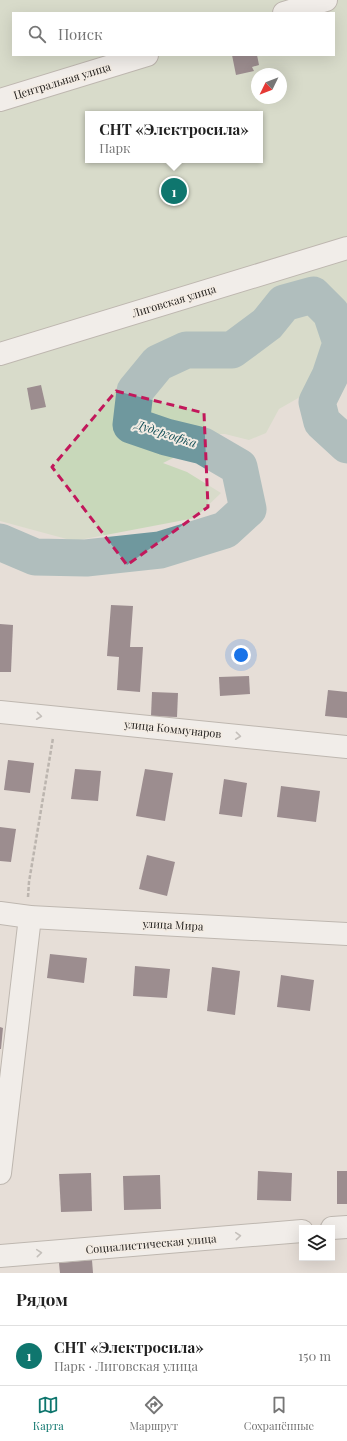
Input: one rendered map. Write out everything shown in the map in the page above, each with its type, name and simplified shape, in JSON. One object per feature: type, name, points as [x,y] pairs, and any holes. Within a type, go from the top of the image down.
[{"type":"street","points":[[287,12],[326,0]]},
{"type":"street","name":"Центральная улица","points":[[0,100],[144,56]]},
{"type":"street","name":"Лиговская улица","points":[[0,354],[347,248]]},
{"type":"street","name":"улица Коммунаров","points":[[0,712],[347,747]]},
{"type":"street","name":"улица Мира","points":[[0,913],[347,934]]},
{"type":"street","points":[[0,1173],[30,916]]},
{"type":"street","points":[[335,1228],[347,1227]]},
{"type":"street","name":"Социалистическая улица","points":[[0,1256],[299,1231]]},
{"type":"path","points":[[30,916],[27,904],[29,882],[56,718]]},
{"type":"highlighted area","points":[[116,391],[204,413],[208,507],[127,565],[52,467]]},
{"type":"green space","points":[[0,0],[347,0],[347,373],[331,391],[300,397],[279,409],[266,433],[249,440],[225,434],[203,434],[187,451],[163,463],[187,472],[221,493],[195,518],[74,541],[0,521]]},
{"type":"building","points":[[232,56],[257,56],[259,65],[252,67],[251,72],[236,75]]},
{"type":"building","points":[[41,385],[46,407],[31,410],[27,388]]},
{"type":"building","points":[[111,605],[133,606],[130,647],[143,647],[140,692],[117,690],[119,657],[107,656]]},
{"type":"building","points":[[0,624],[13,625],[11,672],[0,672]]},
{"type":"building","points":[[249,676],[250,694],[220,696],[219,677]]},
{"type":"building","points":[[328,690],[347,692],[347,718],[325,716]]},
{"type":"building","points":[[152,692],[178,693],[177,717],[151,716]]},
{"type":"building","points":[[8,760],[34,763],[30,793],[4,790]]},
{"type":"building","points":[[75,769],[101,771],[98,801],[71,799]]},
{"type":"building","points":[[145,769],[173,773],[165,821],[136,816]]},
{"type":"building","points":[[224,779],[247,783],[242,817],[219,814]]},
{"type":"building","points":[[281,786],[320,791],[316,822],[277,817]]},
{"type":"building","points":[[0,827],[16,829],[11,862],[0,861]]},
{"type":"building","points":[[147,855],[175,862],[167,896],[139,889]]},
{"type":"building","points":[[50,954],[87,958],[84,983],[47,978]]},
{"type":"building","points":[[135,966],[170,969],[167,998],[133,996]]},
{"type":"building","points":[[212,967],[240,971],[235,1015],[207,1011]]},
{"type":"building","points":[[281,975],[314,980],[310,1011],[277,1007]]},
{"type":"building","points":[[0,1027],[3,1028],[1,1049],[0,1049]]},
{"type":"building","points":[[258,1171],[292,1173],[291,1201],[257,1200]]},
{"type":"building","points":[[337,1171],[347,1171],[347,1204],[337,1204]]},
{"type":"building","points":[[91,1173],[92,1211],[61,1212],[59,1174]]},
{"type":"building","points":[[160,1175],[161,1209],[124,1210],[123,1176]]},
{"type":"building","points":[[92,1260],[93,1273],[60,1273],[59,1263]]},
{"type":"waterway","name":"Дудергофка","points":[[0,542],[35,557],[86,558],[160,550],[225,530],[248,509],[239,467],[203,446],[166,437],[131,425],[135,391],[158,363],[186,350],[232,350],[267,324],[284,303],[313,295],[331,313],[341,343],[330,376],[317,402],[322,422],[347,445]]},
{"type":"place","name":"СНТ «Электросила»","points":[[174,191]]}]
